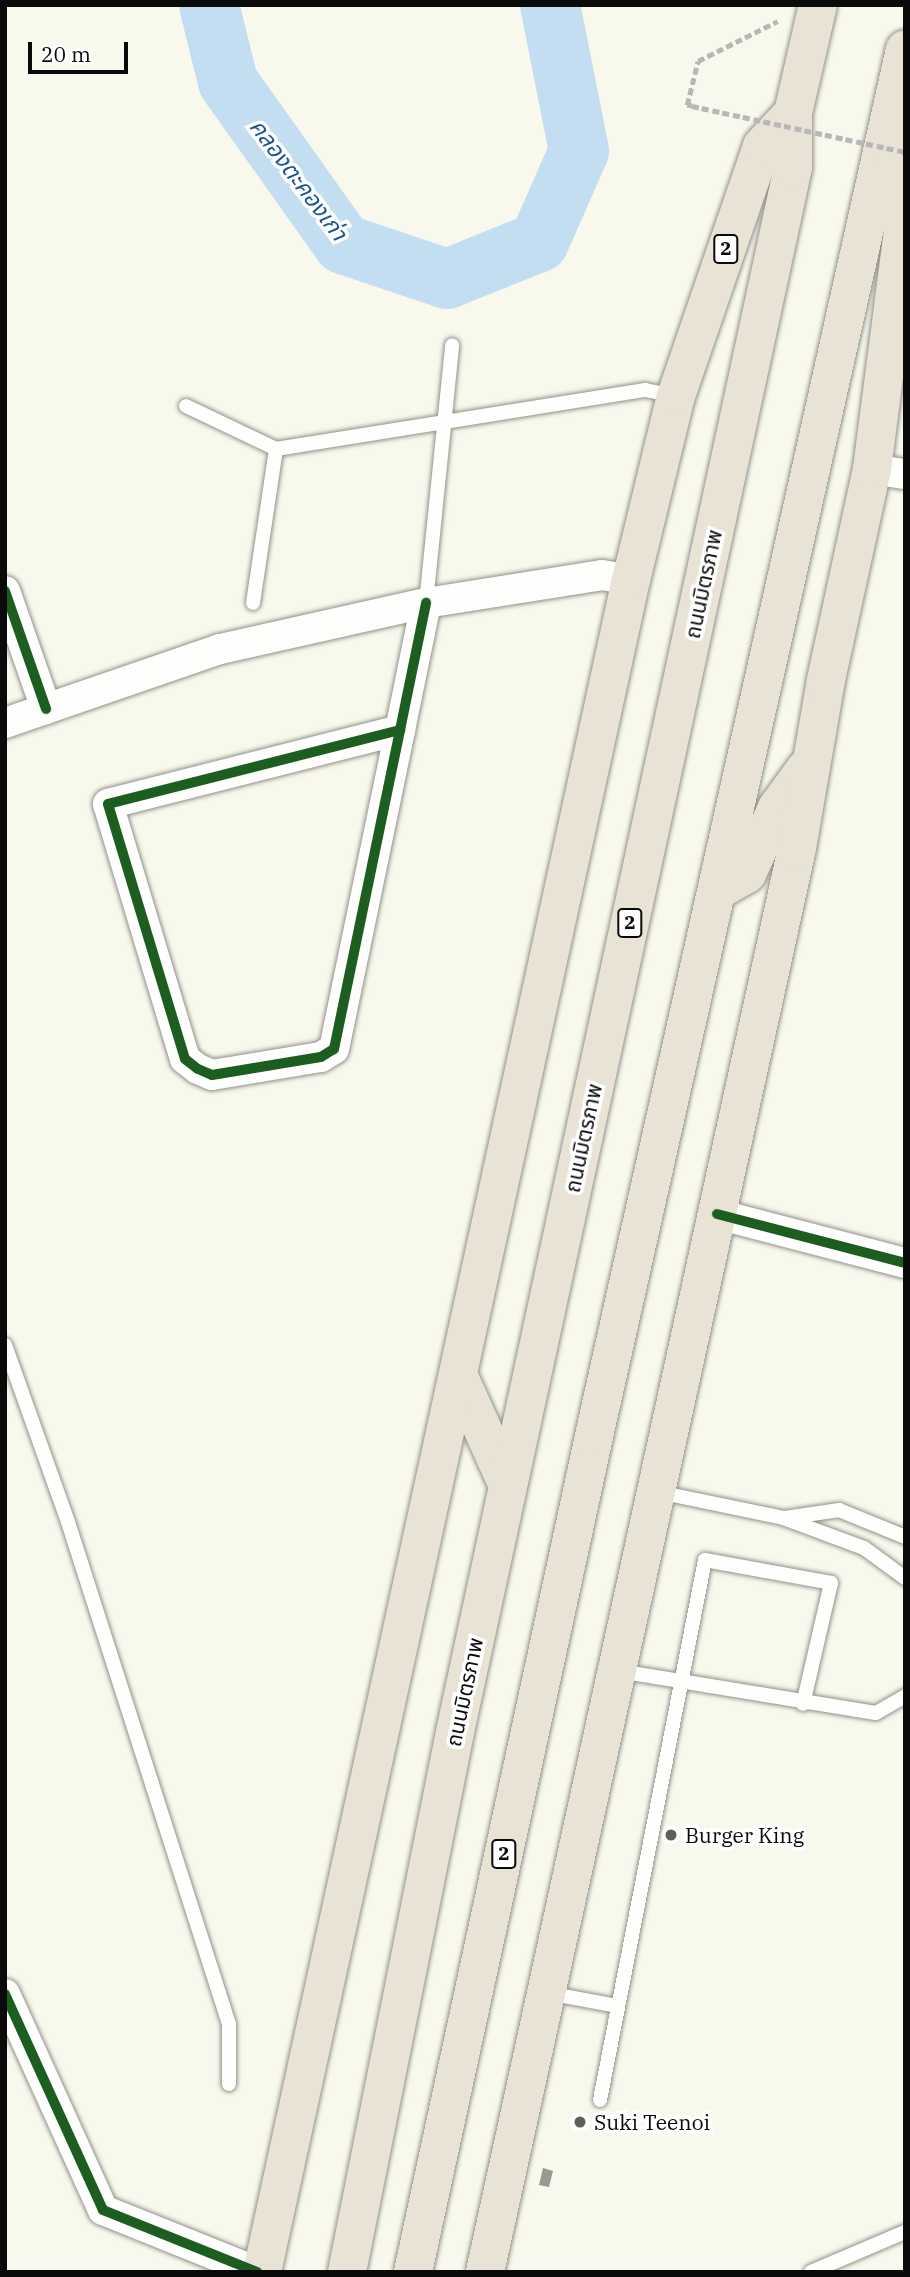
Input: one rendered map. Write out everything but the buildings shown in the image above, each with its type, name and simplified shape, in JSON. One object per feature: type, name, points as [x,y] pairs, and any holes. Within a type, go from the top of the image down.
[{"type":"highway","name":"ถนนมิตรภาพ","points":[[347,2272],[508,1486],[793,167],[793,113],[804,15]]},
{"type":"highway","name":"2","points":[[413,2272],[717,891],[899,132],[905,49]]},
{"type":"highway","name":"2","points":[[676,396],[762,146],[793,113]]},
{"type":"highway","points":[[485,2272],[717,1214],[811,761],[888,472],[888,406],[904,221],[899,132]]},
{"type":"highway","points":[[260,2272],[460,1379],[631,580],[676,396]]},
{"type":"highway","points":[[717,891],[747,874],[777,808],[811,761]]},
{"type":"highway","points":[[460,1379],[508,1486]]},
{"type":"street","points":[[5,723],[220,649],[426,603],[602,575],[631,580]]},
{"type":"street","points":[[5,591],[46,709]]},
{"type":"street","points":[[400,730],[108,804],[185,1059],[198,1069],[212,1075],[321,1057],[334,1049],[400,730],[426,603]]},
{"type":"street","points":[[717,1214],[905,1263]]},
{"type":"street","points":[[5,1994],[103,2210],[260,2272]]},
{"type":"lane","points":[[426,603],[452,345]]},
{"type":"lane","points":[[186,406],[276,449],[645,390],[676,396]]},
{"type":"lane","points":[[253,603],[276,449]]},
{"type":"lane","points":[[5,1345],[68,1522],[229,2024],[229,2084]]},
{"type":"lane","points":[[656,1491],[783,1518],[864,1548],[905,1578]]},
{"type":"lane","points":[[783,1518],[839,1510],[905,1537]]},
{"type":"lane","points":[[600,2100],[679,1682],[705,1560],[831,1583],[803,1704]]},
{"type":"lane","points":[[617,1670],[803,1704],[876,1713],[905,1696]]},
{"type":"lane","points":[[547,1993],[618,2006]]},
{"type":"lane","points":[[811,2272],[905,2232]]},
{"type":"path","points":[[804,15],[698,61],[687,105],[899,132]]},
{"type":"waterway","name":"คลองตะคองเก่า","points":[[209,5],[228,82],[343,244],[447,279],[539,242],[579,151],[550,5]]},
{"type":"cycle path","points":[[5,591],[46,709]]},
{"type":"cycle path","points":[[400,730],[108,804],[185,1059],[198,1069],[212,1075],[321,1057],[334,1049],[400,730],[426,603]]},
{"type":"cycle path","points":[[717,1214],[905,1263]]},
{"type":"cycle path","points":[[5,1994],[103,2210],[257,2272]]},
{"type":"place","name":"Burger King","points":[[671,1835]]},
{"type":"place","name":"Suki Teenoi","points":[[580,2122]]}]
